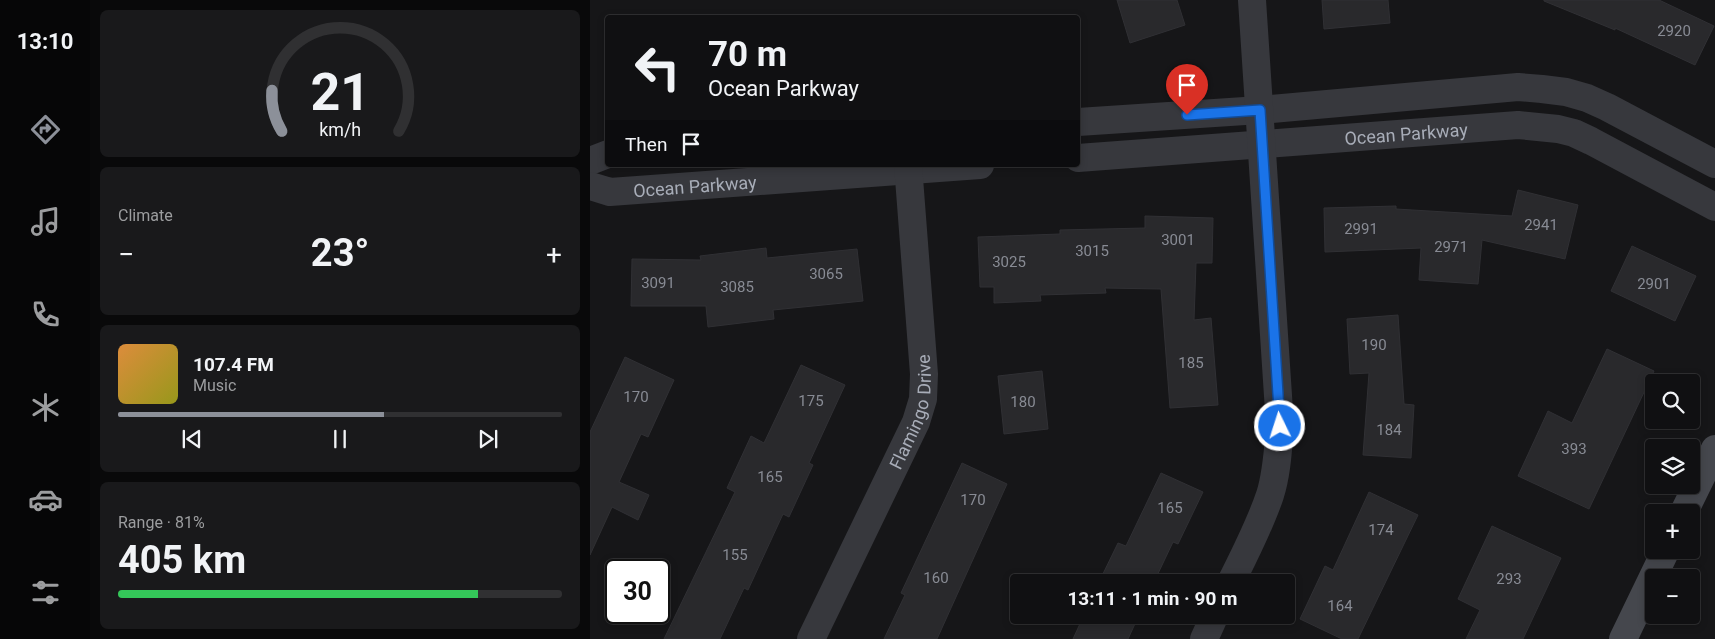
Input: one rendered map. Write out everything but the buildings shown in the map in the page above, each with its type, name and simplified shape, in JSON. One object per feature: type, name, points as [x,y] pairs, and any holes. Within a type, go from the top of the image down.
[{"type":"street","points":[[1235,574],[1260,523],[1270,493],[1276,466],[1280,426],[1252,0]]},
{"type":"street","name":"Ocean Parkway","points":[[1080,122],[1260,110],[1518,87],[1566,92],[1600,104],[1715,164]]},
{"type":"street","name":"Ocean Parkway","points":[[1080,158],[1518,124],[1558,129],[1591,141],[1715,207]]},
{"type":"street","points":[[590,161],[605,155]]},
{"type":"street","name":"Ocean Parkway","points":[[590,186],[610,192],[932,167]]},
{"type":"street","name":"Flamingo Drive","points":[[811,639],[916,422],[923,398],[924,374],[908,168]]},
{"type":"street","points":[[1688,504],[1715,449]]},
{"type":"street","points":[[1623,639],[1662,559]]},
{"type":"street","points":[[1204,639],[1212,624]]},
{"type":"route","points":[[1187,115],[1260,110],[1280,426]]}]
